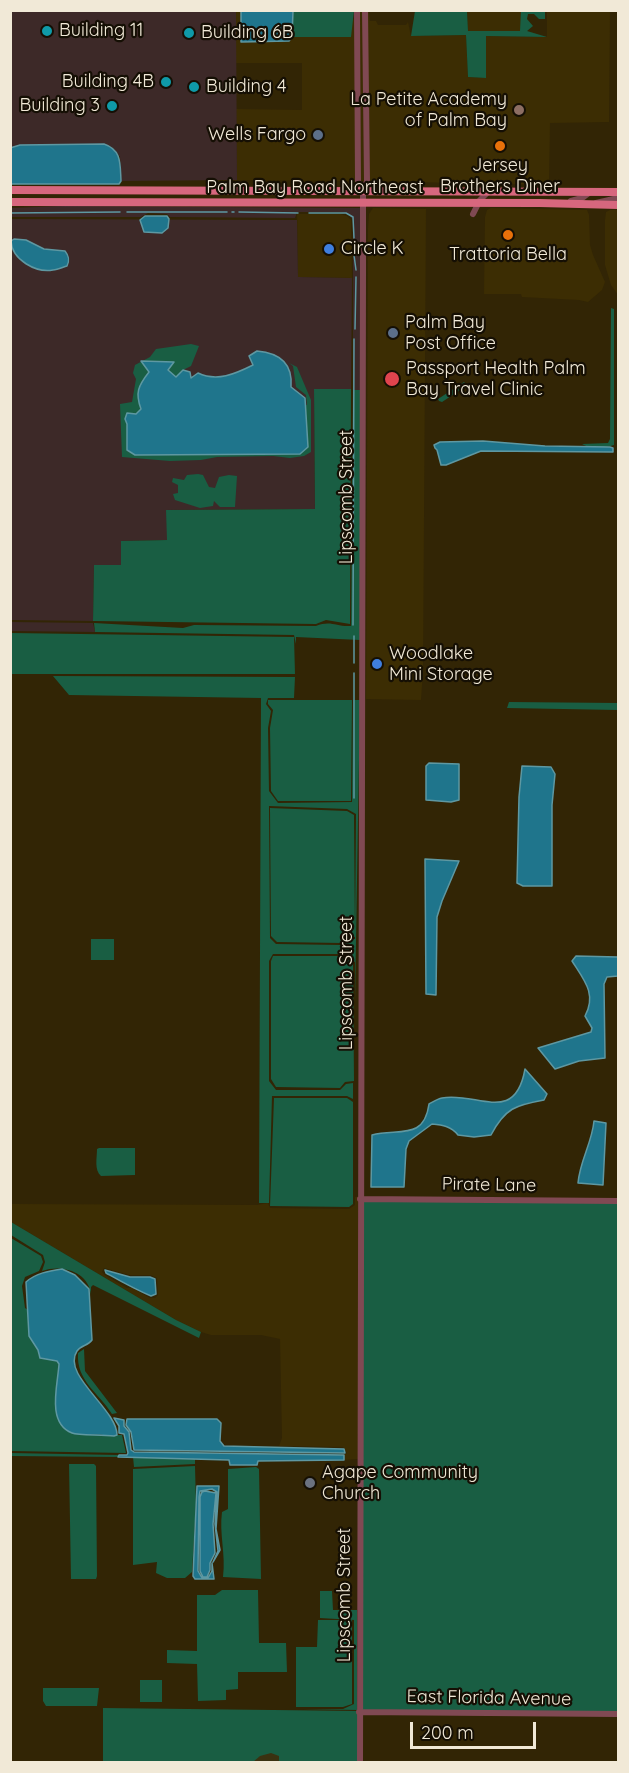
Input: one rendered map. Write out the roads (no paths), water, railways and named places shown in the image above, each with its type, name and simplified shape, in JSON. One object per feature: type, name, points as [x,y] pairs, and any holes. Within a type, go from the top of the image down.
[{"type":"main road","name":"Palm Bay Road Northeast","points":[[12,192],[363,189],[618,192]]},
{"type":"main road","name":"Palm Bay Road Northeast","points":[[10,202],[540,203],[618,206]]},
{"type":"street","points":[[357,10],[358,183],[363,189],[368,182],[365,10]]},
{"type":"street","name":"Lipscomb Street","points":[[360,1762],[363,189]]},
{"type":"street","points":[[111,202],[123,190]]},
{"type":"street","points":[[473,214],[490,190]]},
{"type":"street","points":[[123,202],[136,191]]},
{"type":"street","points":[[540,203],[547,199],[551,192]]},
{"type":"street","points":[[561,204],[575,201],[590,192]]},
{"type":"street","points":[[592,205],[603,200],[618,198]]},
{"type":"street","name":"Pirate Lane","points":[[360,1199],[618,1200]]},
{"type":"street","name":"East Florida Avenue","points":[[359,1712],[618,1714]]},
{"type":"water","points":[[241,11],[293,11],[292,37],[289,41],[241,42]]},
{"type":"water","points":[[104,144],[114,150],[119,158],[121,181],[119,184],[11,184],[10,148],[20,145]]},
{"type":"water","points":[[145,216],[167,216],[168,228],[162,233],[144,232],[140,220]]},
{"type":"water","points":[[26,240],[44,249],[65,251],[69,262],[67,266],[57,270],[33,267],[26,264],[16,254],[11,241]]},
{"type":"water","points":[[257,351],[272,354],[283,361],[290,372],[291,387],[305,398],[308,447],[300,454],[135,455],[127,450],[125,419],[127,413],[136,414],[141,409],[138,398],[139,390],[149,372],[141,361],[174,362],[168,370],[176,377],[183,370],[190,372],[191,378],[198,373],[219,377],[233,374],[253,365],[249,356]]},
{"type":"water","points":[[483,441],[545,446],[610,447],[613,448],[613,452],[481,451],[441,465],[434,445],[440,442]]},
{"type":"water","points":[[429,763],[459,764],[459,800],[451,802],[426,800],[426,766]]},
{"type":"water","points":[[522,766],[551,767],[555,774],[552,805],[552,886],[523,886],[517,883]]},
{"type":"water","points":[[425,859],[459,861],[437,917],[436,995],[426,994]]},
{"type":"water","points":[[576,956],[618,957],[618,976],[607,977],[604,984],[605,1058],[579,1061],[555,1069],[538,1048],[591,1032],[592,1028],[585,1016],[590,1001],[588,987],[572,961]]},
{"type":"water","points":[[525,1069],[547,1094],[544,1100],[512,1109],[501,1119],[491,1135],[474,1137],[458,1135],[449,1128],[432,1124],[409,1141],[406,1149],[404,1187],[371,1187],[372,1135],[416,1128],[426,1116],[429,1104],[440,1098],[455,1097],[493,1102],[513,1097],[520,1086]]},
{"type":"water","points":[[594,1121],[606,1123],[603,1185],[578,1183]]},
{"type":"water","points":[[62,1269],[75,1275],[89,1289],[92,1340],[77,1351],[74,1360],[76,1371],[115,1425],[117,1435],[114,1436],[75,1434],[64,1428],[59,1421],[55,1402],[59,1364],[57,1361],[40,1358],[29,1336],[26,1282],[38,1274]]},
{"type":"water","points":[[105,1270],[130,1277],[155,1279],[156,1294],[151,1296],[139,1291],[106,1273]]},
{"type":"water","points":[[114,1418],[124,1420],[124,1426],[129,1432],[131,1450],[134,1452],[344,1455],[344,1460],[258,1461],[257,1465],[230,1465],[229,1460],[118,1457],[128,1453],[124,1434],[119,1433],[119,1426]]},
{"type":"water","points":[[127,1419],[217,1419],[221,1423],[220,1441],[224,1446],[344,1449],[345,1453],[134,1450],[131,1432],[126,1425]]},
{"type":"water","points":[[197,1486],[219,1486],[216,1529],[220,1550],[213,1562],[218,1551],[215,1524],[217,1492],[212,1489],[200,1491],[199,1497],[198,1571],[202,1578],[208,1578],[212,1571],[212,1563],[214,1579],[195,1579],[193,1576]]},
{"type":"water","points":[[205,1491],[216,1493],[213,1524],[215,1553],[207,1577],[203,1577],[200,1571],[200,1497]]},
{"type":"waterway","points":[[10,213],[120,212]]},
{"type":"waterway","points":[[127,212],[227,212]]},
{"type":"waterway","points":[[239,212],[298,213]]},
{"type":"waterway","points":[[309,213],[346,213],[353,217],[354,238]]},
{"type":"waterway","points":[[354,255],[356,270]]},
{"type":"waterway","points":[[355,329],[356,277]]},
{"type":"waterway","points":[[353,625],[354,339]]},
{"type":"waterway","points":[[354,636],[354,663]]},
{"type":"waterway","points":[[354,673],[354,798]]},
{"type":"place","name":"Building 11","points":[[47,31]]},
{"type":"place","name":"Building 6B","points":[[189,33]]},
{"type":"place","name":"Building 4B","points":[[166,82]]},
{"type":"place","name":"Building 4","points":[[194,87]]},
{"type":"place","name":"Building 3","points":[[112,106]]},
{"type":"place","name":"La Petite Academy of Palm Bay","points":[[519,110]]},
{"type":"place","name":"Wells Fargo","points":[[318,135]]},
{"type":"place","name":"Jersey Brothers Diner","points":[[500,146]]},
{"type":"place","name":"Trattoria Bella","points":[[508,235]]},
{"type":"place","name":"Circle K","points":[[329,249]]},
{"type":"place","name":"Palm Bay Post Office","points":[[393,333]]},
{"type":"place","name":"Passport Health Palm Bay Travel Clinic","points":[[392,379]]},
{"type":"place","name":"Woodlake Mini Storage","points":[[377,664]]},
{"type":"place","name":"Agape Community Church","points":[[310,1483]]}]
